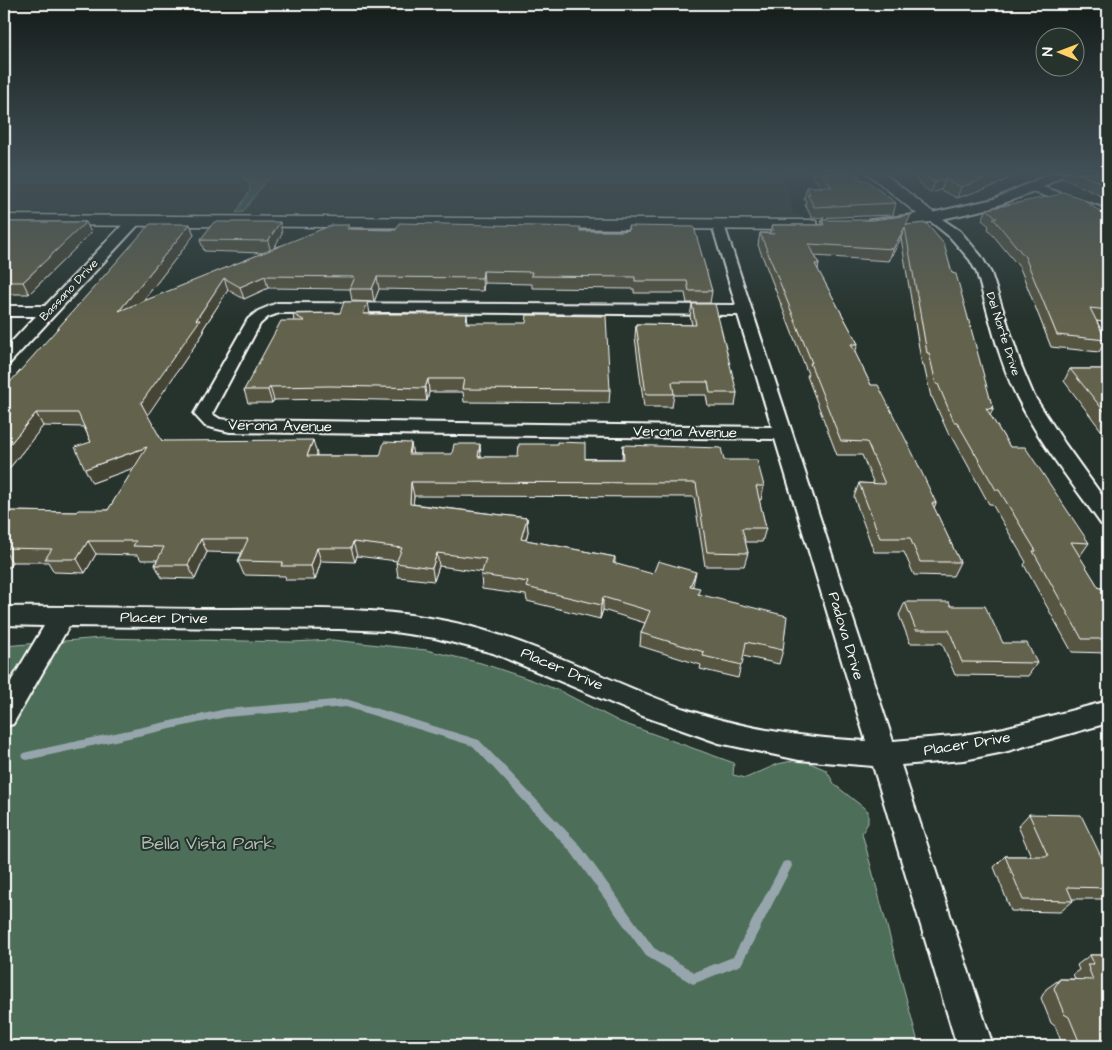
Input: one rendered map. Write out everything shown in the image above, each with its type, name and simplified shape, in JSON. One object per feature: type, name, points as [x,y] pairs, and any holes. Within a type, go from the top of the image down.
[{"type":"street","name":"Bassano Drive","points":[[4,359],[133,222]]},
{"type":"street","points":[[280,222],[823,225]]},
{"type":"street","points":[[855,225],[880,222]]},
{"type":"street","name":"Del Norte Drive","points":[[939,222],[955,234],[976,259],[984,274],[1025,396],[1047,431],[1100,497],[1108,519]]},
{"type":"street","name":"Padova Drive","points":[[718,225],[975,1046]]},
{"type":"street","name":"Verona Avenue","points":[[745,310],[277,308],[264,314],[254,322],[203,414],[205,419],[211,423],[230,426],[783,433]]},
{"type":"street","points":[[4,311],[49,311]]},
{"type":"street","name":"Placer Drive","points":[[4,616],[331,619],[435,628],[513,648],[642,704],[711,728],[793,748],[837,752],[930,753],[1004,740],[1087,716],[1108,712]]},
{"type":"street","points":[[4,716],[62,617]]},
{"type":"green space","name":"Bella Vista Park","points":[[101,638],[292,642],[333,640],[426,650],[481,663],[560,691],[620,722],[734,763],[733,775],[746,778],[778,764],[801,759],[826,770],[835,785],[868,811],[868,823],[862,833],[919,1046],[4,1046],[4,646]]},
{"type":"building","points":[[4,222],[86,222],[23,282],[4,282]]},
{"type":"building","points":[[214,222],[280,222],[268,241],[200,240]]},
{"type":"building","points":[[823,222],[908,222],[906,225],[926,223],[944,244],[952,273],[956,274],[993,409],[986,408],[1010,447],[1025,447],[1089,543],[1071,542],[1099,588],[1108,588],[1108,639],[1082,639],[1033,551],[1036,551],[999,490],[996,490],[957,422],[954,422],[938,384],[936,384],[929,353],[927,353],[905,227],[893,249],[809,244],[819,264],[815,264],[858,344],[851,344],[871,385],[878,385],[914,456],[936,503],[932,503],[960,562],[920,562],[910,538],[880,538],[859,483],[885,484],[867,442],[841,441],[760,233],[774,234],[772,225],[824,225]]},
{"type":"building","points":[[996,222],[1108,222],[1108,310],[1090,308],[1106,340],[1057,335],[1025,257]]},
{"type":"building","points":[[399,223],[580,227],[580,231],[622,231],[629,230],[628,226],[694,227],[712,291],[689,291],[687,281],[635,281],[635,277],[531,276],[532,272],[483,271],[482,278],[377,277],[372,289],[350,289],[355,277],[265,276],[240,287],[224,278],[196,320],[200,320],[141,403],[162,441],[313,440],[307,456],[380,456],[384,442],[411,443],[409,454],[452,454],[454,444],[480,444],[478,457],[518,457],[519,444],[557,444],[557,442],[585,443],[585,459],[624,459],[623,445],[721,448],[724,460],[757,460],[764,486],[756,486],[766,528],[742,528],[748,553],[707,552],[696,483],[411,482],[410,504],[527,518],[521,539],[615,557],[613,563],[653,574],[658,561],[696,572],[690,586],[700,588],[698,594],[787,616],[783,650],[746,642],[742,665],[703,656],[704,652],[641,633],[650,611],[603,597],[601,605],[526,587],[528,582],[481,575],[486,559],[437,553],[432,568],[396,563],[402,548],[353,542],[351,548],[317,548],[311,566],[281,566],[283,562],[238,561],[248,539],[201,539],[188,565],[155,565],[164,547],[133,546],[136,541],[88,541],[77,559],[45,559],[52,549],[4,548],[4,511],[76,512],[78,510],[108,510],[147,447],[85,469],[75,447],[91,442],[78,413],[36,413],[4,451],[4,389],[150,224],[190,224],[119,311],[332,225],[349,225],[347,229],[396,230]]},
{"type":"building","points":[[344,302],[368,302],[363,314],[467,314],[466,323],[526,323],[527,315],[606,316],[610,390],[462,389],[464,379],[428,379],[425,388],[330,386],[270,387],[268,390],[244,390],[281,321],[305,321],[293,314],[340,313]]},
{"type":"building","points":[[692,304],[715,304],[737,393],[710,393],[708,382],[672,382],[674,394],[646,394],[636,324],[696,325]]},
{"type":"building","points":[[1070,369],[1108,369],[1108,416]]},
{"type":"building","points":[[905,602],[949,602],[951,606],[985,606],[1003,643],[1027,643],[1037,663],[962,662],[949,630],[916,630]]},
{"type":"building","points":[[1029,814],[1081,815],[1108,871],[1108,888],[1067,887],[1073,901],[1023,900],[1005,856],[1048,856]]},
{"type":"building","points":[[1090,955],[1108,955],[1108,1046],[1081,1046],[1069,1017],[1064,1014],[1054,988],[1060,979],[1093,980],[1087,964],[1094,964]]},
{"type":"waterway","points":[[27,756],[226,713],[346,703],[476,743],[575,848],[650,952],[693,978],[737,961],[787,866]]}]
